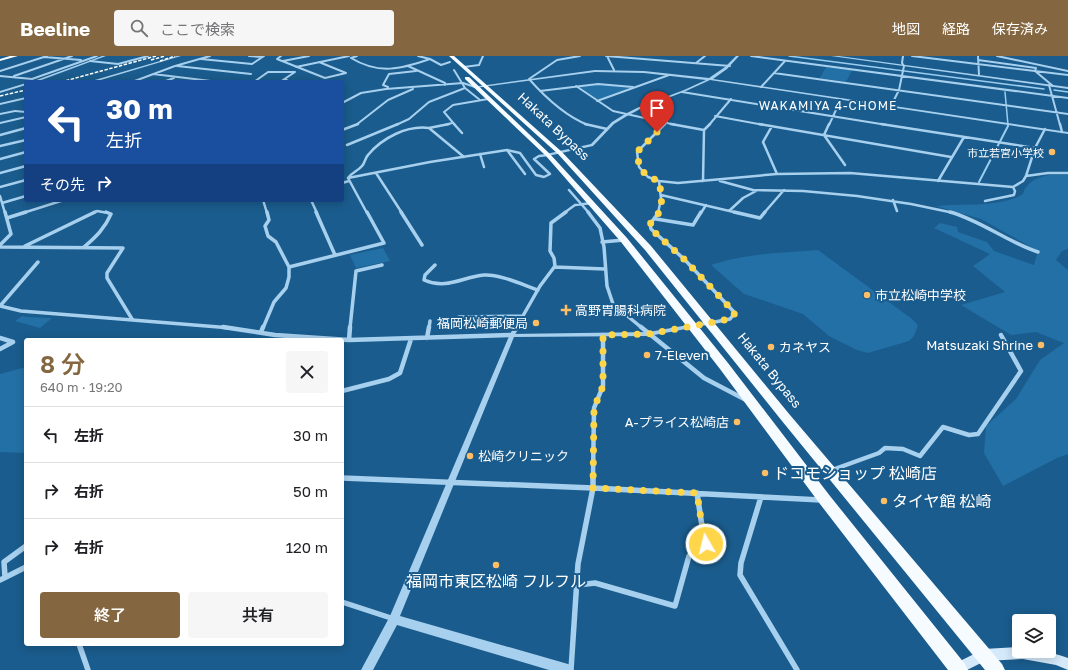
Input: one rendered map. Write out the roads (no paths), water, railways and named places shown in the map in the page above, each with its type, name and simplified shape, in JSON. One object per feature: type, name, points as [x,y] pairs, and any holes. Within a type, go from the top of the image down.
[{"type":"highway","points":[[0,59],[8,56]]},
{"type":"highway","points":[[0,59],[16,56]]},
{"type":"highway","name":"Hakata Bypass","points":[[448,60],[464,67],[560,153],[648,248],[829,470],[996,670]]},
{"type":"highway","name":"Hakata Bypass","points":[[448,60],[548,155],[624,240],[693,326],[825,500],[957,669]]},
{"type":"main road","points":[[957,669],[984,655],[1023,653],[1068,664]]},
{"type":"street","points":[[0,71],[47,56]]},
{"type":"street","points":[[12,77],[72,56]]},
{"type":"street","points":[[0,76],[32,79],[97,56]]},
{"type":"street","points":[[38,80],[105,56]]},
{"type":"street","points":[[90,61],[118,64],[148,56]]},
{"type":"street","points":[[97,80],[180,56]]},
{"type":"street","points":[[137,80],[175,66],[210,56]]},
{"type":"street","points":[[249,56],[263,57]]},
{"type":"street","points":[[281,56],[277,59],[325,78],[346,72],[319,62]]},
{"type":"street","points":[[283,61],[310,56]]},
{"type":"street","points":[[296,67],[348,56]]},
{"type":"street","points":[[357,56],[351,58],[375,69],[408,66],[430,60]]},
{"type":"street","points":[[418,56],[441,65],[448,60]]},
{"type":"street","points":[[464,67],[478,65],[483,56]]},
{"type":"street","points":[[529,79],[557,60],[580,56]]},
{"type":"street","points":[[607,56],[614,70]]},
{"type":"street","points":[[607,56],[730,66]]},
{"type":"street","points":[[660,60],[666,56]]},
{"type":"street","points":[[696,63],[705,56]]},
{"type":"street","points":[[344,181],[430,162],[507,150],[520,153],[531,170],[539,177],[549,176],[550,174],[534,159],[539,156],[560,153],[592,145],[607,129],[626,115],[712,79],[730,66],[738,56]]},
{"type":"street","points":[[751,56],[1068,98]]},
{"type":"street","points":[[832,56],[1068,88]]},
{"type":"street","points":[[891,106],[899,90],[904,66],[903,56]]},
{"type":"street","points":[[912,56],[1068,75]]},
{"type":"street","points":[[978,56],[979,75]]},
{"type":"street","points":[[996,56],[1068,71]]},
{"type":"street","points":[[43,57],[84,61]]},
{"type":"street","points":[[198,59],[252,64],[263,57]]},
{"type":"street","points":[[438,67],[448,60]]},
{"type":"street","points":[[978,60],[1036,68],[1035,71],[1051,86],[1052,96],[1062,132]]},
{"type":"street","points":[[761,87],[785,61]]},
{"type":"street","points":[[175,66],[251,74]]},
{"type":"street","points":[[408,66],[416,71],[445,83],[445,85]]},
{"type":"street","points":[[1049,68],[1049,73]]},
{"type":"street","points":[[257,80],[268,72],[295,72],[304,70]]},
{"type":"street","points":[[454,70],[465,88],[480,100]]},
{"type":"street","points":[[344,101],[347,101],[361,92],[394,88],[415,88],[463,83],[475,87],[529,79],[614,70],[712,79],[1068,133]]},
{"type":"street","points":[[394,88],[383,85],[389,74],[416,71]]},
{"type":"street","points":[[285,79],[295,72]]},
{"type":"street","points":[[774,73],[1068,114]]},
{"type":"street","points":[[153,74],[198,80]]},
{"type":"street","points":[[597,101],[668,75]]},
{"type":"street","points":[[168,80],[176,77]]},
{"type":"street","points":[[529,79],[540,91],[580,121],[591,126],[607,129]]},
{"type":"street","points":[[540,91],[576,86],[613,84],[633,88]]},
{"type":"street","points":[[0,92],[24,85]]},
{"type":"street","points":[[576,86],[613,111],[626,115],[704,130]]},
{"type":"street","points":[[344,129],[356,125],[388,100],[415,88]]},
{"type":"street","points":[[347,145],[409,119],[429,102],[465,88]]},
{"type":"street","points":[[682,92],[1035,148]]},
{"type":"street","points":[[0,104],[24,98]]},
{"type":"street","points":[[462,133],[444,112],[453,105],[488,99]]},
{"type":"street","points":[[703,181],[704,130],[731,99]]},
{"type":"street","points":[[824,135],[842,99]]},
{"type":"street","points":[[0,114],[15,111],[24,112]]},
{"type":"street","points":[[716,116],[951,157]]},
{"type":"street","points":[[0,123],[24,117]]},
{"type":"street","points":[[667,122],[637,152],[639,167],[648,177],[659,181],[678,183],[777,174],[850,173],[1013,187],[1023,181],[1026,176],[1035,148],[1045,129]]},
{"type":"street","points":[[289,267],[384,243],[349,180],[350,174],[363,165],[366,157],[381,144],[400,132],[417,126],[429,128],[452,123]]},
{"type":"street","points":[[772,126],[763,142],[777,174]]},
{"type":"street","points":[[429,128],[464,157]]},
{"type":"street","points":[[0,135],[24,129]]},
{"type":"street","points":[[824,135],[845,165]]},
{"type":"street","points":[[938,181],[964,137]]},
{"type":"street","points":[[0,146],[24,140]]},
{"type":"street","points":[[507,150],[525,174]]},
{"type":"street","points":[[0,159],[24,153]]},
{"type":"street","points":[[480,154],[484,167]]},
{"type":"street","points":[[0,173],[24,167]]},
{"type":"street","points":[[376,173],[422,245]]},
{"type":"street","points":[[1026,176],[1048,173],[1068,173]]},
{"type":"street","points":[[718,180],[756,191],[805,191],[893,200],[949,211],[970,218],[987,226],[1013,243],[1038,252]]},
{"type":"street","points":[[0,187],[24,181]]},
{"type":"street","points":[[344,340],[512,335],[649,334],[730,319],[735,313],[685,260],[651,229],[650,224],[656,219],[662,206],[659,181]]},
{"type":"street","points":[[985,201],[1014,195],[1015,191],[1013,187]]},
{"type":"street","points":[[569,190],[600,227],[605,269],[613,304],[704,378],[753,404]]},
{"type":"street","points":[[661,195],[760,218],[784,190]]},
{"type":"street","points":[[728,210],[756,191]]},
{"type":"street","points":[[0,196],[10,236],[0,246]]},
{"type":"street","points":[[2,203],[24,197]]},
{"type":"street","points":[[893,200],[897,211]]},
{"type":"street","points":[[6,218],[58,202]]},
{"type":"street","points":[[261,332],[274,302],[286,288],[289,278],[289,267],[276,242],[268,236],[265,226],[268,220],[264,202]]},
{"type":"street","points":[[312,202],[335,255]]},
{"type":"street","points":[[367,670],[394,619],[452,483],[512,335],[538,290],[554,267],[554,258],[550,251],[549,244],[551,223],[575,205],[592,203]]},
{"type":"street","points":[[656,219],[693,225],[706,205]]},
{"type":"street","points":[[23,247],[97,211],[110,213],[108,223],[102,232],[84,248]]},
{"type":"street","points":[[602,242],[624,240]]},
{"type":"street","points":[[0,246],[123,248],[107,273],[108,278],[132,320]]},
{"type":"street","points":[[38,262],[0,306],[21,311],[226,327],[275,335],[319,338]]},
{"type":"street","points":[[349,340],[356,271],[382,265]]},
{"type":"street","points":[[435,265],[425,275],[424,280],[436,285],[453,283],[486,274],[494,275],[538,290]]},
{"type":"street","points":[[554,267],[605,269]]},
{"type":"street","points":[[459,317],[523,316]]},
{"type":"street","points":[[427,338],[430,321]]},
{"type":"street","points":[[571,670],[578,585],[578,564],[593,488],[594,408],[603,386],[603,335]]},
{"type":"street","points":[[829,470],[879,453],[885,448],[897,447],[908,450],[920,456],[943,427],[969,434],[978,434],[1020,370],[1000,335]]},
{"type":"street","points":[[0,338],[13,342],[0,349]]},
{"type":"street","points":[[344,390],[389,379],[400,373],[411,339]]},
{"type":"street","points":[[344,478],[593,488],[825,500]]},
{"type":"street","points":[[578,585],[595,583],[675,606],[689,556],[706,544],[709,530],[702,526],[697,493]]},
{"type":"street","points":[[761,497],[740,563],[740,575],[797,670]]},
{"type":"street","points":[[24,547],[2,561],[3,578],[24,568]]},
{"type":"street","points":[[344,603],[394,619],[568,670]]},
{"type":"street","points":[[80,646],[88,670]]},
{"type":"waterway","points":[[789,56],[1044,89]]},
{"type":"waterway","points":[[1054,90],[1068,92]]},
{"type":"waterway","points":[[1005,92],[1008,125]]},
{"type":"waterway","points":[[979,182],[1008,125]]},
{"type":"railway","points":[[68,80],[156,56]]},
{"type":"railway","points":[[151,60],[165,56]]},
{"type":"railway","points":[[160,61],[175,56]]},
{"type":"railway","points":[[0,96],[24,90]]},
{"type":"place","name":"市立若宮小学校","points":[[1052,152]]},
{"type":"place","name":"市立松崎中学校","points":[[867,295]]},
{"type":"place","name":"高野胃腸科病院","points":[[566,310]]},
{"type":"place","name":"福岡松崎郵便局","points":[[536,323]]},
{"type":"place","name":"Matsuzaki Shrine","points":[[1041,345]]},
{"type":"place","name":"カネヤス","points":[[771,347]]},
{"type":"place","name":"7-Eleven","points":[[647,355]]},
{"type":"place","name":"A-プライス松崎店","points":[[737,422]]},
{"type":"place","name":"松崎クリニック","points":[[470,456]]},
{"type":"place","name":"ドコモショップ 松崎店","points":[[765,473]]},
{"type":"place","name":"タイヤ館 松崎","points":[[884,501]]},
{"type":"place","name":"福岡市東区松崎 フルフル","points":[[496,565]]},
{"type":"district","name":"WAKAMIYA 4-CHOME","points":[[828,105]]}]
